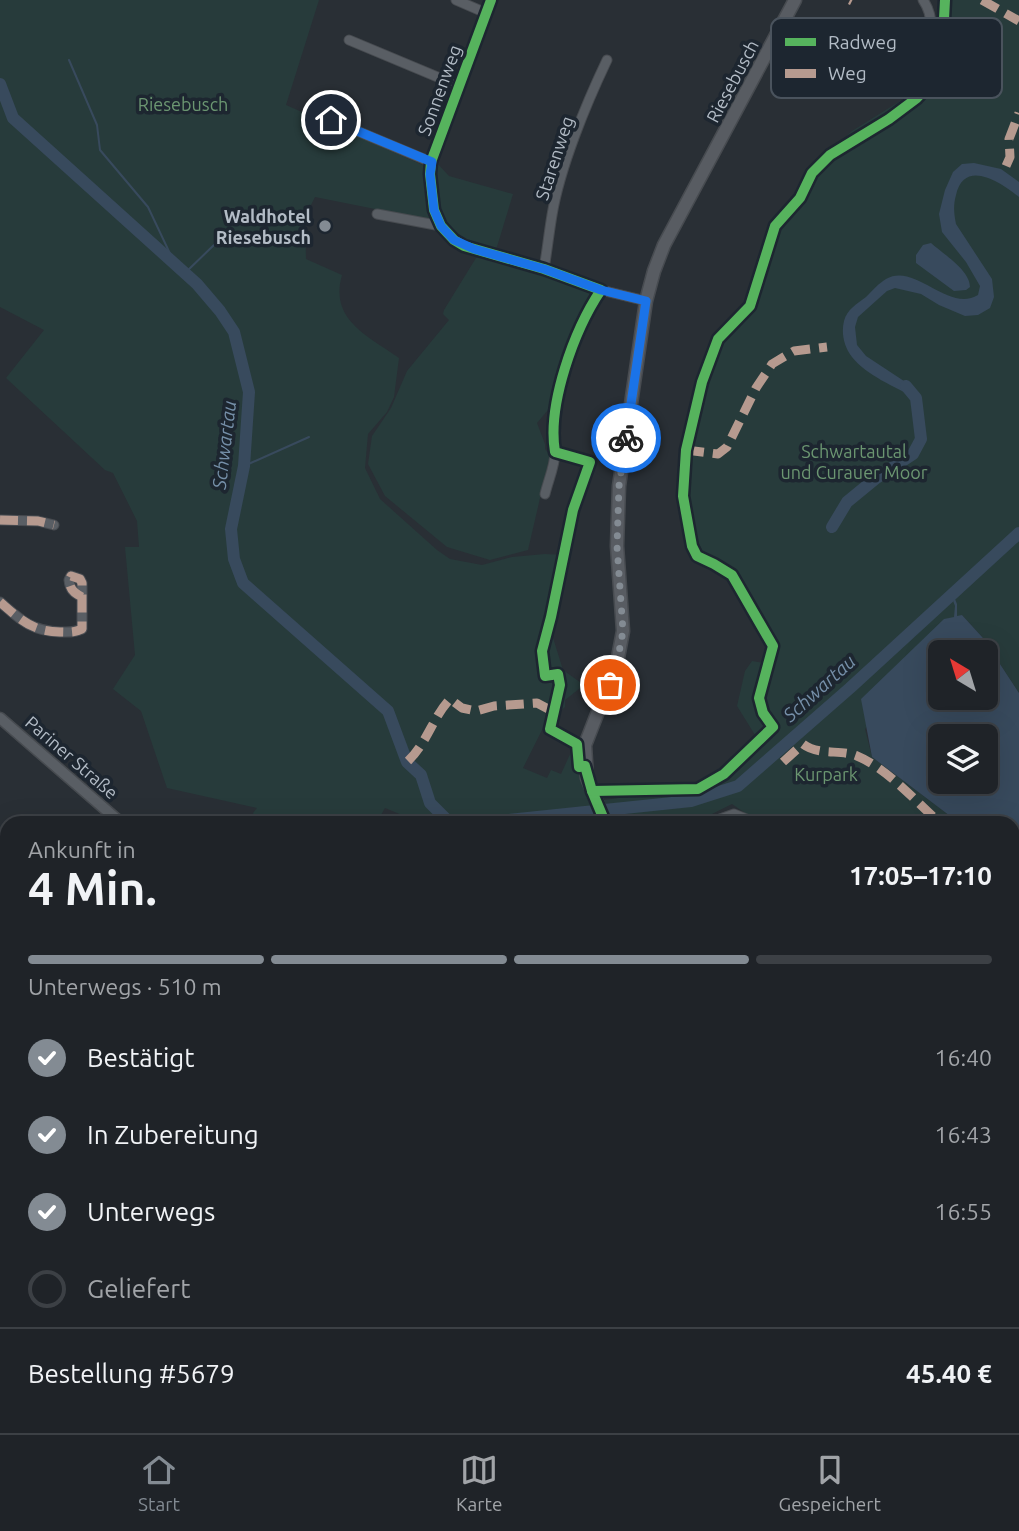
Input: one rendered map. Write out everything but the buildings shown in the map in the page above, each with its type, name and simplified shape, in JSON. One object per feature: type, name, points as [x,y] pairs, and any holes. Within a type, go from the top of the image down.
[{"type":"main road","name":"Riesebusch","points":[[784,18],[794,0]]},
{"type":"main road","name":"Riesebusch","points":[[602,816],[587,778],[585,745],[617,663],[623,631],[617,546],[619,486],[646,301],[653,271],[664,245],[771,43]]},
{"type":"street","points":[[456,0],[486,13]]},
{"type":"street","name":"Sonnenweg","points":[[441,226],[430,191],[432,162],[491,0]]},
{"type":"street","points":[[923,0],[930,18]]},
{"type":"street","points":[[349,40],[459,86]]},
{"type":"street","name":"Starenweg","points":[[544,269],[552,213],[561,179],[607,60]]},
{"type":"street","points":[[331,120],[432,162]]},
{"type":"street","points":[[377,214],[441,226],[464,246],[544,269],[601,290],[646,301]]},
{"type":"street","points":[[545,494],[555,452],[552,430],[556,406],[575,338],[588,309],[601,290]]},
{"type":"street","points":[[0,520],[54,525]]},
{"type":"street","points":[[0,602],[30,627],[43,631],[72,632],[78,631],[83,625],[82,597]]},
{"type":"street","name":"Pariner Straße","points":[[0,718],[113,816]]},
{"type":"green space","name":"Schwartautal und Curauer Moor","points":[[0,0],[319,0],[286,105],[425,166],[427,192],[435,221],[315,197],[305,217],[306,259],[342,275],[339,291],[346,315],[364,334],[399,358],[394,397],[387,412],[368,434],[365,468],[380,499],[450,559],[482,565],[512,557],[565,555],[550,628],[563,670],[584,685],[565,700],[565,707],[555,716],[549,716],[523,768],[547,778],[551,770],[561,774],[572,750],[592,805],[604,800],[706,786],[760,743],[737,706],[745,671],[752,661],[771,664],[773,651],[729,578],[692,554],[680,499],[698,382],[715,338],[749,304],[772,226],[796,198],[809,171],[852,131],[905,98],[1002,98],[1002,18],[943,18],[945,0],[1019,0],[1019,693],[998,661],[998,640],[984,640],[962,615],[941,640],[928,640],[928,655],[865,729],[872,757],[950,816],[749,816],[732,804],[708,816],[404,816],[385,808],[380,816],[254,816],[257,808],[167,788],[141,711],[113,689],[135,655],[125,547],[139,547],[137,521],[113,473],[105,470],[6,378],[44,330],[0,307]]},
{"type":"green space","points":[[435,161],[449,176],[513,194],[496,250],[461,241],[452,234],[440,215],[434,194]]},
{"type":"green space","points":[[480,256],[592,291],[593,294],[572,338],[553,404],[537,423],[545,449],[550,455],[528,550],[490,560],[447,547],[385,496],[368,464],[372,436],[391,408],[407,371],[449,320],[443,314],[444,310],[476,258]]},
{"type":"water","points":[[974,163],[1001,169],[1019,182],[1019,197],[993,180],[975,175],[960,184],[955,199],[956,224],[992,279],[994,297],[990,308],[978,315],[965,316],[921,294],[895,288],[887,291],[858,317],[855,327],[857,345],[866,356],[913,387],[916,398],[881,380],[858,363],[845,344],[844,321],[850,310],[878,285],[897,276],[920,281],[955,298],[967,299],[978,295],[980,286],[966,262],[942,232],[939,214],[953,172],[962,164]]},
{"type":"water","points":[[931,243],[966,274],[970,287],[954,291],[916,263],[916,255],[923,245]]},
{"type":"water","points":[[953,594],[957,604],[957,616],[962,615],[984,640],[928,640],[928,710],[998,710],[998,661],[1019,693],[1019,816],[950,816],[872,757],[861,699],[944,619],[954,617]]},
{"type":"waterway","points":[[69,60],[97,125],[100,150],[148,207],[174,262]]},
{"type":"waterway","name":"Schwartau","points":[[0,84],[13,118],[197,284],[234,332],[249,392],[244,466],[231,529],[234,559],[243,583],[388,711],[407,762],[421,775],[430,803],[443,816]]},
{"type":"waterway","points":[[185,273],[216,243]]},
{"type":"waterway","points":[[832,527],[847,502],[875,479],[913,454],[921,439],[916,398],[906,386]]},
{"type":"waterway","points":[[244,466],[309,437]]},
{"type":"waterway","name":"Schwartau","points":[[547,816],[691,801],[738,786],[850,688],[1019,533]]},
{"type":"marked path","points":[[982,0],[1019,21]]},
{"type":"marked path","points":[[1006,166],[1010,157],[1009,139],[1019,113]]},
{"type":"marked path","points":[[686,450],[718,454],[727,447],[756,388],[772,364],[794,351],[827,347]]},
{"type":"marked path","points":[[0,520],[38,521],[54,525]]},
{"type":"marked path","points":[[0,602],[34,627],[71,632],[82,629],[82,583],[80,579],[71,576],[71,589],[79,596],[82,597]]},
{"type":"marked path","points":[[408,761],[450,699],[462,708],[476,711],[494,706],[537,703],[554,712]]},
{"type":"marked path","points":[[783,762],[803,744],[816,750],[857,756],[890,777],[932,816]]},
{"type":"cycle path","points":[[491,0],[431,162],[434,210],[441,226],[464,246],[544,269],[601,290],[572,346],[555,412],[555,452],[590,462],[573,510],[542,651],[545,676],[558,674],[560,685],[550,729],[577,744],[579,767],[585,766],[602,816]]},
{"type":"cycle path","points":[[944,18],[945,0]]},
{"type":"cycle path","points":[[592,791],[698,789],[724,774],[773,727],[763,713],[759,698],[773,646],[732,575],[697,556],[692,546],[683,496],[686,450],[702,382],[718,339],[750,306],[775,226],[800,198],[812,173],[830,155],[889,119],[917,98]]},
{"type":"way so far","points":[[610,685],[623,631],[617,546],[619,486],[626,438]]},
{"type":"place","name":"Waldhotel Riesebusch","points":[[325,226]]},
{"type":"route","points":[[331,120],[432,162],[430,191],[434,210],[448,235],[464,246],[544,269],[601,290],[646,301],[626,438]]},
{"type":"park label","name":"Kurpark","points":[[826,774]]}]
